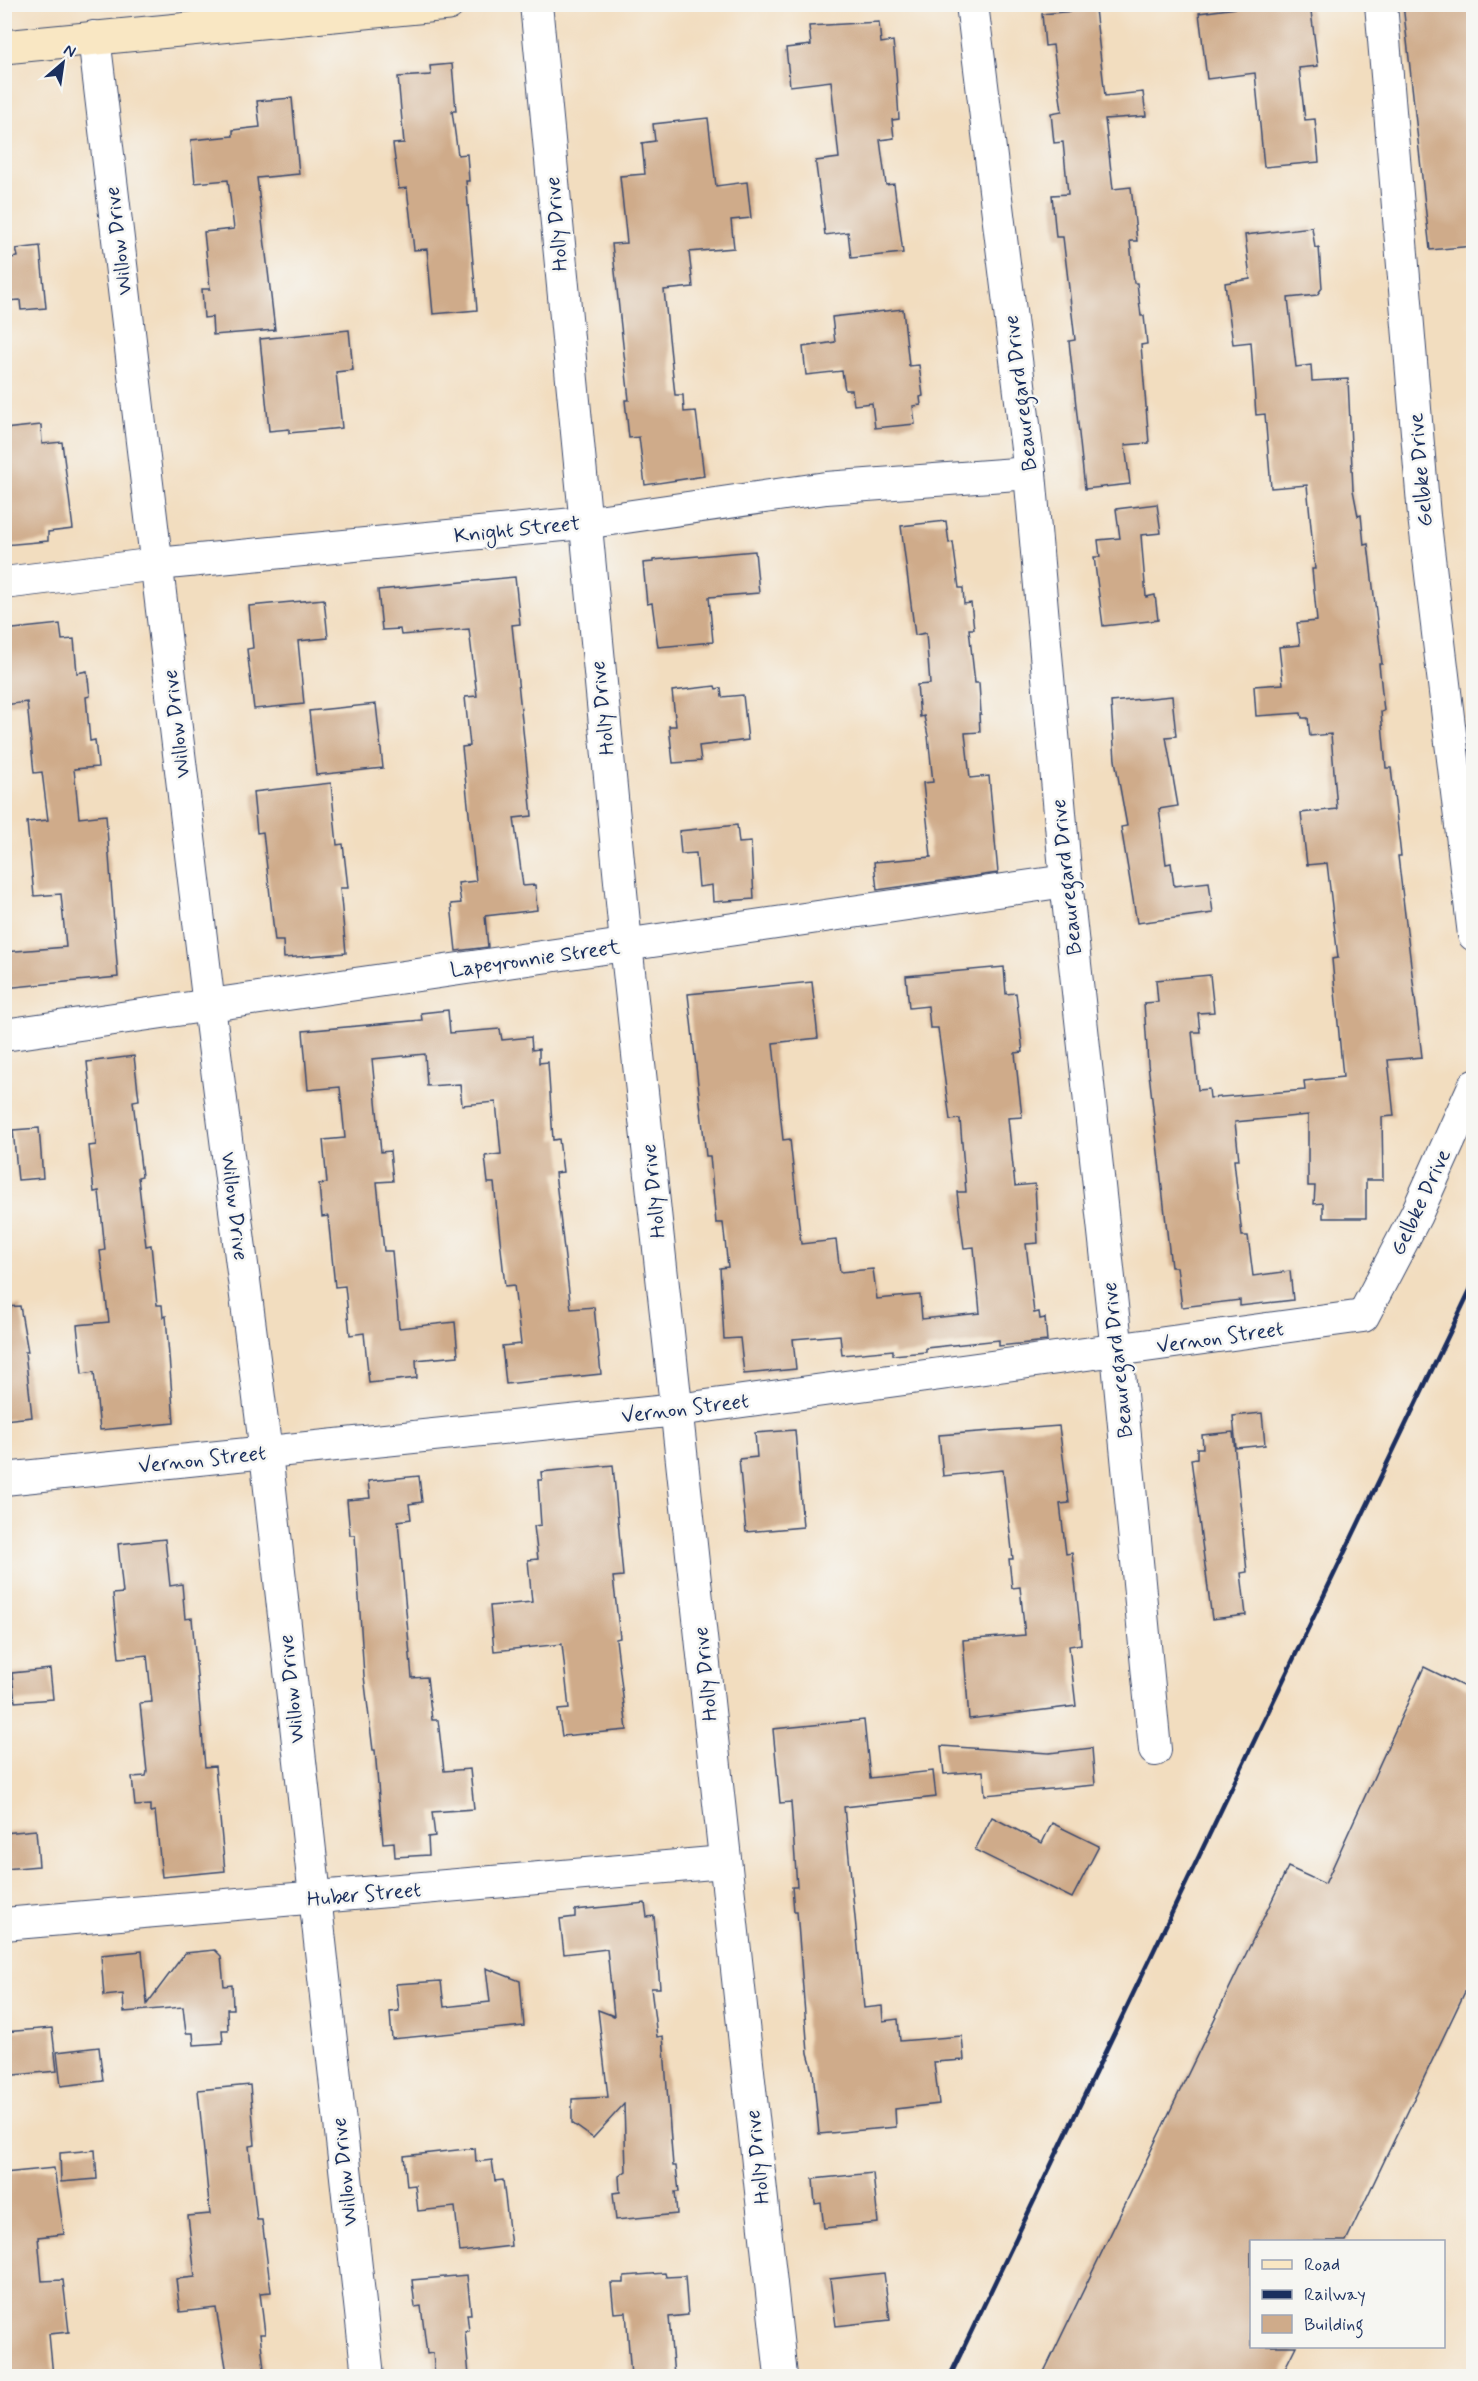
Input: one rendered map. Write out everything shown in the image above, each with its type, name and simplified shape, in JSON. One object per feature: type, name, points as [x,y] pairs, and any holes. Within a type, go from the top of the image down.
[{"type":"main road","points":[[4,47],[448,4]]},
{"type":"street","name":"Holly Drive","points":[[536,4],[626,944],[724,1862],[782,2376]]},
{"type":"street","name":"Beauregard Drive","points":[[972,4],[1030,473],[1066,881],[1117,1352],[1155,1750]]},
{"type":"street","name":"Gelbke Drive","points":[[1381,4],[1424,516],[1473,935]]},
{"type":"street","name":"Willow Drive","points":[[94,37],[209,1006],[266,1453],[313,1899],[368,2376]]},
{"type":"street","name":"Knight Street","points":[[4,583],[157,564],[584,523],[826,488],[1030,473]]},
{"type":"street","name":"Lapeyronnie Street","points":[[4,1035],[1066,881]]},
{"type":"street","name":"Gelbke Drive","points":[[1363,1316],[1416,1215],[1473,1086]]},
{"type":"street","name":"Vernon Street","points":[[4,1479],[677,1410],[1117,1352],[1363,1316]]},
{"type":"street","name":"Huber Street","points":[[4,1924],[724,1862]]},
{"type":"building","points":[[1267,4],[1310,4],[1318,66],[1299,68],[1305,120],[1315,119],[1319,162],[1264,167],[1255,73],[1207,79],[1199,13]]},
{"type":"building","points":[[1403,4],[1473,4],[1473,246],[1430,250]]},
{"type":"building","points":[[1095,9],[1105,96],[1143,92],[1146,116],[1105,119],[1113,189],[1131,187],[1137,241],[1130,241],[1134,283],[1137,283],[1147,344],[1141,345],[1149,443],[1125,445],[1130,484],[1085,489],[1069,341],[1075,340],[1063,237],[1056,237],[1052,195],[1068,194],[1063,142],[1054,143],[1051,113],[1062,111],[1053,45],[1045,46],[1042,14]]},
{"type":"building","points":[[879,22],[881,43],[893,41],[899,119],[892,120],[894,138],[880,140],[886,185],[894,184],[903,253],[851,258],[848,232],[825,235],[816,165],[816,161],[839,158],[831,81],[790,86],[786,48],[811,45],[809,26]]},
{"type":"building","points":[[452,64],[456,111],[452,111],[458,155],[467,154],[469,181],[466,181],[477,310],[433,314],[427,249],[414,250],[407,188],[399,189],[393,144],[404,143],[398,77],[431,75],[430,66]]},
{"type":"building","points":[[292,98],[299,174],[257,178],[275,330],[213,335],[212,317],[204,318],[202,289],[210,289],[204,232],[234,229],[228,180],[195,183],[191,140],[233,136],[233,130],[260,127],[257,101]]},
{"type":"building","points":[[708,118],[716,186],[747,182],[751,218],[731,220],[734,248],[689,252],[693,287],[664,290],[675,395],[683,395],[684,412],[696,411],[704,476],[645,485],[639,437],[629,438],[625,400],[629,400],[612,244],[627,243],[620,176],[645,174],[642,143],[655,141],[653,124]]},
{"type":"building","points":[[1312,227],[1315,248],[1319,247],[1322,288],[1317,295],[1288,298],[1296,367],[1311,365],[1312,381],[1348,379],[1353,490],[1358,516],[1361,515],[1364,545],[1368,544],[1382,664],[1379,664],[1384,711],[1381,712],[1386,768],[1391,768],[1401,856],[1398,856],[1422,1057],[1388,1060],[1394,1116],[1382,1117],[1383,1180],[1366,1180],[1366,1218],[1323,1218],[1323,1203],[1314,1204],[1315,1186],[1308,1186],[1308,1115],[1235,1122],[1239,1160],[1234,1160],[1242,1236],[1248,1236],[1253,1276],[1290,1271],[1293,1300],[1240,1306],[1240,1300],[1182,1307],[1177,1267],[1171,1267],[1148,1064],[1144,1003],[1158,1002],[1156,980],[1210,975],[1214,1012],[1198,1013],[1200,1032],[1192,1032],[1198,1090],[1209,1089],[1210,1098],[1305,1090],[1304,1081],[1343,1077],[1332,959],[1338,958],[1327,863],[1307,865],[1301,813],[1337,809],[1331,734],[1310,736],[1308,718],[1302,718],[1301,713],[1256,716],[1254,686],[1283,684],[1279,647],[1300,645],[1297,623],[1317,621],[1312,569],[1315,569],[1307,485],[1271,488],[1265,414],[1256,415],[1251,342],[1233,344],[1225,283],[1250,279],[1245,235]]},
{"type":"building","points":[[40,246],[46,308],[21,310],[20,300],[4,301],[4,259],[18,257],[16,249]]},
{"type":"building","points":[[903,309],[909,366],[919,365],[923,396],[920,397],[921,405],[913,406],[915,424],[875,428],[872,403],[854,405],[852,390],[845,390],[842,371],[806,375],[803,347],[835,342],[832,317]]},
{"type":"building","points":[[349,330],[353,370],[336,372],[342,428],[289,433],[289,429],[269,431],[260,339]]},
{"type":"building","points":[[41,425],[42,444],[62,442],[73,529],[48,532],[48,541],[4,545],[4,429]]},
{"type":"building","points":[[1157,504],[1161,533],[1141,535],[1146,597],[1155,595],[1158,620],[1103,626],[1094,557],[1100,557],[1098,540],[1120,538],[1116,509]]},
{"type":"building","points":[[946,521],[949,543],[953,542],[959,588],[963,588],[964,604],[971,603],[974,629],[969,629],[975,683],[979,683],[981,714],[979,714],[980,732],[965,733],[970,778],[989,776],[998,873],[877,890],[874,862],[931,857],[923,783],[933,782],[928,736],[924,716],[920,717],[917,685],[930,684],[926,633],[915,635],[901,526]]},
{"type":"building","points":[[755,551],[759,593],[709,597],[713,642],[658,647],[652,603],[647,604],[643,563],[653,562],[653,560]]},
{"type":"building","points":[[515,577],[520,624],[512,625],[532,816],[514,818],[523,886],[535,885],[537,910],[485,916],[488,947],[456,951],[451,904],[461,903],[458,883],[476,881],[462,747],[470,746],[465,697],[477,696],[469,629],[401,635],[400,629],[382,630],[378,590]]},
{"type":"building","points":[[324,599],[328,638],[298,641],[304,704],[254,709],[247,649],[253,648],[249,606]]},
{"type":"building","points":[[60,624],[62,640],[74,639],[77,673],[87,671],[90,696],[86,697],[90,741],[95,740],[98,767],[74,769],[79,818],[106,815],[118,977],[4,988],[4,952],[66,947],[61,894],[34,896],[27,822],[48,820],[42,772],[34,773],[27,702],[4,705],[4,630]]},
{"type":"building","points":[[715,686],[716,689],[721,688],[722,697],[743,695],[748,740],[699,746],[701,761],[673,763],[669,726],[676,726],[672,691]]},
{"type":"building","points":[[1172,696],[1176,736],[1166,737],[1178,806],[1159,809],[1166,864],[1171,863],[1174,886],[1209,882],[1213,913],[1137,923],[1121,827],[1127,826],[1115,760],[1111,702]]},
{"type":"building","points":[[376,704],[383,768],[316,775],[309,711]]},
{"type":"building","points":[[331,783],[337,845],[343,844],[348,888],[340,888],[346,953],[284,958],[283,941],[275,941],[263,832],[257,833],[253,792]]},
{"type":"building","points":[[737,825],[739,843],[751,842],[754,899],[713,902],[712,885],[699,887],[696,853],[681,854],[679,831]]},
{"type":"building","points":[[1004,967],[1006,994],[1016,993],[1023,1052],[1015,1053],[1022,1117],[1008,1118],[1015,1186],[1035,1184],[1038,1243],[1026,1244],[1034,1313],[1039,1312],[1040,1319],[1045,1318],[1047,1341],[999,1346],[999,1340],[926,1348],[926,1352],[893,1355],[893,1350],[842,1355],[840,1335],[793,1339],[796,1369],[744,1374],[740,1338],[724,1339],[720,1268],[728,1267],[723,1223],[716,1223],[710,1156],[706,1156],[688,994],[812,982],[818,1038],[773,1043],[783,1140],[790,1139],[801,1244],[836,1240],[840,1272],[873,1269],[877,1299],[920,1295],[922,1319],[980,1313],[974,1247],[964,1248],[957,1192],[966,1192],[960,1119],[950,1120],[938,1028],[930,1028],[928,1006],[909,1008],[906,976]]},
{"type":"building","points":[[448,1010],[450,1033],[500,1029],[502,1040],[531,1037],[532,1050],[539,1049],[539,1063],[548,1062],[553,1140],[559,1139],[563,1172],[555,1173],[571,1309],[594,1307],[601,1374],[506,1384],[502,1346],[521,1344],[514,1285],[505,1286],[494,1183],[488,1183],[485,1156],[501,1154],[496,1102],[462,1105],[460,1084],[427,1086],[425,1054],[372,1059],[381,1152],[390,1151],[393,1181],[377,1182],[384,1251],[392,1251],[399,1328],[455,1322],[458,1356],[416,1360],[417,1378],[369,1383],[364,1333],[350,1335],[345,1286],[335,1287],[328,1216],[322,1217],[319,1184],[327,1183],[323,1140],[345,1138],[340,1087],[308,1090],[303,1031],[422,1020],[421,1013]]},
{"type":"building","points":[[134,1056],[139,1100],[133,1101],[142,1176],[138,1177],[146,1246],[151,1245],[157,1305],[162,1305],[163,1317],[166,1316],[174,1423],[100,1430],[94,1372],[82,1374],[77,1325],[109,1322],[100,1251],[105,1250],[99,1191],[94,1192],[89,1146],[96,1145],[87,1062]]},
{"type":"building","points":[[39,1128],[43,1178],[18,1180],[13,1130]]},
{"type":"building","points":[[20,1306],[28,1352],[25,1352],[32,1417],[4,1420],[4,1307]]},
{"type":"building","points":[[1262,1413],[1265,1445],[1236,1448],[1233,1416]]},
{"type":"building","points":[[1059,1426],[1069,1503],[1060,1504],[1066,1554],[1072,1553],[1080,1626],[1081,1644],[1069,1646],[1076,1706],[969,1719],[963,1640],[1025,1635],[1020,1587],[1012,1588],[1009,1559],[1013,1559],[1003,1470],[943,1476],[939,1435]]},
{"type":"building","points":[[795,1430],[803,1527],[746,1532],[739,1459],[757,1457],[755,1433]]},
{"type":"building","points":[[1233,1432],[1247,1572],[1241,1573],[1246,1615],[1212,1619],[1191,1459],[1197,1458],[1197,1448],[1203,1448],[1202,1435]]},
{"type":"building","points":[[613,1465],[623,1576],[613,1577],[620,1638],[616,1639],[627,1730],[562,1736],[558,1710],[569,1709],[562,1644],[494,1651],[490,1606],[532,1602],[528,1560],[538,1559],[534,1526],[541,1525],[538,1480],[542,1480],[541,1472]]},
{"type":"building","points":[[419,1476],[422,1502],[409,1504],[411,1519],[398,1521],[412,1678],[427,1677],[432,1720],[438,1720],[444,1771],[470,1769],[474,1809],[432,1812],[435,1836],[428,1837],[429,1855],[395,1857],[394,1842],[383,1843],[375,1750],[373,1750],[364,1676],[355,1535],[350,1535],[347,1500],[370,1498],[368,1481]]},
{"type":"building","points":[[165,1539],[170,1586],[182,1584],[185,1619],[192,1618],[205,1767],[215,1766],[225,1871],[162,1877],[155,1811],[150,1812],[150,1805],[135,1806],[132,1777],[146,1776],[147,1772],[140,1703],[152,1702],[147,1655],[119,1658],[113,1594],[123,1593],[118,1544]]},
{"type":"building","points":[[1424,1667],[1473,1691],[1473,1975],[1346,2240],[1250,2240],[1250,2348],[1295,2348],[1281,2376],[1042,2376],[1288,1867],[1325,1884]]},
{"type":"building","points":[[50,1669],[53,1699],[15,1702],[12,1673]]},
{"type":"building","points":[[864,1720],[870,1778],[933,1771],[936,1797],[844,1807],[864,2008],[882,2006],[883,2021],[898,2019],[900,2041],[962,2036],[964,2060],[934,2062],[939,2104],[895,2109],[896,2127],[819,2134],[813,2071],[808,2053],[797,1911],[794,1911],[792,1887],[797,1887],[791,1802],[780,1803],[773,1729]]},
{"type":"building","points":[[941,1746],[1049,1753],[1092,1748],[1095,1785],[985,1795],[983,1771],[944,1774]]},
{"type":"building","points":[[992,1817],[1042,1843],[1052,1823],[1099,1846],[1072,1898],[975,1850]]},
{"type":"building","points":[[36,1830],[39,1866],[4,1869],[4,1833]]},
{"type":"building","points":[[645,1903],[647,1917],[654,1916],[660,1988],[651,1988],[657,2037],[663,2036],[673,2166],[676,2166],[679,2192],[675,2192],[677,2214],[616,2220],[613,2193],[620,2192],[619,2176],[626,2171],[624,2104],[593,2138],[572,2123],[572,2099],[608,2097],[598,2010],[614,2016],[607,1949],[564,1954],[560,1919],[575,1917],[575,1910]]},
{"type":"building","points":[[215,1950],[221,1956],[224,1986],[232,1985],[233,2009],[227,2009],[228,2030],[222,2030],[223,2043],[194,2045],[193,2033],[186,2033],[183,2007],[124,2012],[123,1994],[104,1996],[101,1955],[142,1951],[147,2004],[185,1953]]},
{"type":"building","points":[[486,1968],[520,1981],[524,2026],[392,2039],[390,2012],[399,2011],[396,1984],[441,1981],[444,2007],[490,2002]]},
{"type":"building","points":[[52,2028],[57,2071],[4,2076],[4,2032]]},
{"type":"building","points":[[99,2047],[103,2081],[61,2086],[57,2052]]},
{"type":"building","points":[[250,2085],[255,2145],[249,2146],[257,2220],[262,2220],[271,2292],[260,2293],[265,2334],[260,2334],[264,2369],[227,2373],[216,2308],[180,2312],[176,2279],[195,2277],[188,2216],[210,2214],[198,2090]]},
{"type":"building","points":[[475,2148],[476,2162],[492,2160],[495,2181],[503,2180],[511,2246],[460,2252],[455,2207],[418,2211],[415,2185],[407,2186],[404,2156]]},
{"type":"building","points":[[95,2150],[97,2179],[61,2182],[60,2153]]},
{"type":"building","points":[[54,2168],[64,2234],[38,2237],[42,2281],[63,2280],[69,2332],[49,2334],[53,2376],[4,2376],[4,2173]]},
{"type":"building","points":[[873,2173],[878,2223],[824,2228],[821,2203],[815,2204],[813,2179]]},
{"type":"building","points":[[665,2273],[666,2277],[685,2276],[688,2315],[669,2317],[674,2376],[631,2376],[626,2312],[614,2313],[611,2283],[624,2283],[624,2276]]},
{"type":"building","points":[[884,2273],[890,2320],[836,2326],[830,2279]]},
{"type":"building","points":[[467,2275],[471,2314],[467,2314],[469,2331],[465,2331],[469,2376],[435,2376],[433,2353],[427,2354],[421,2306],[415,2307],[412,2280]]},
{"type":"railway","points":[[950,2376],[1474,1282]]}]
